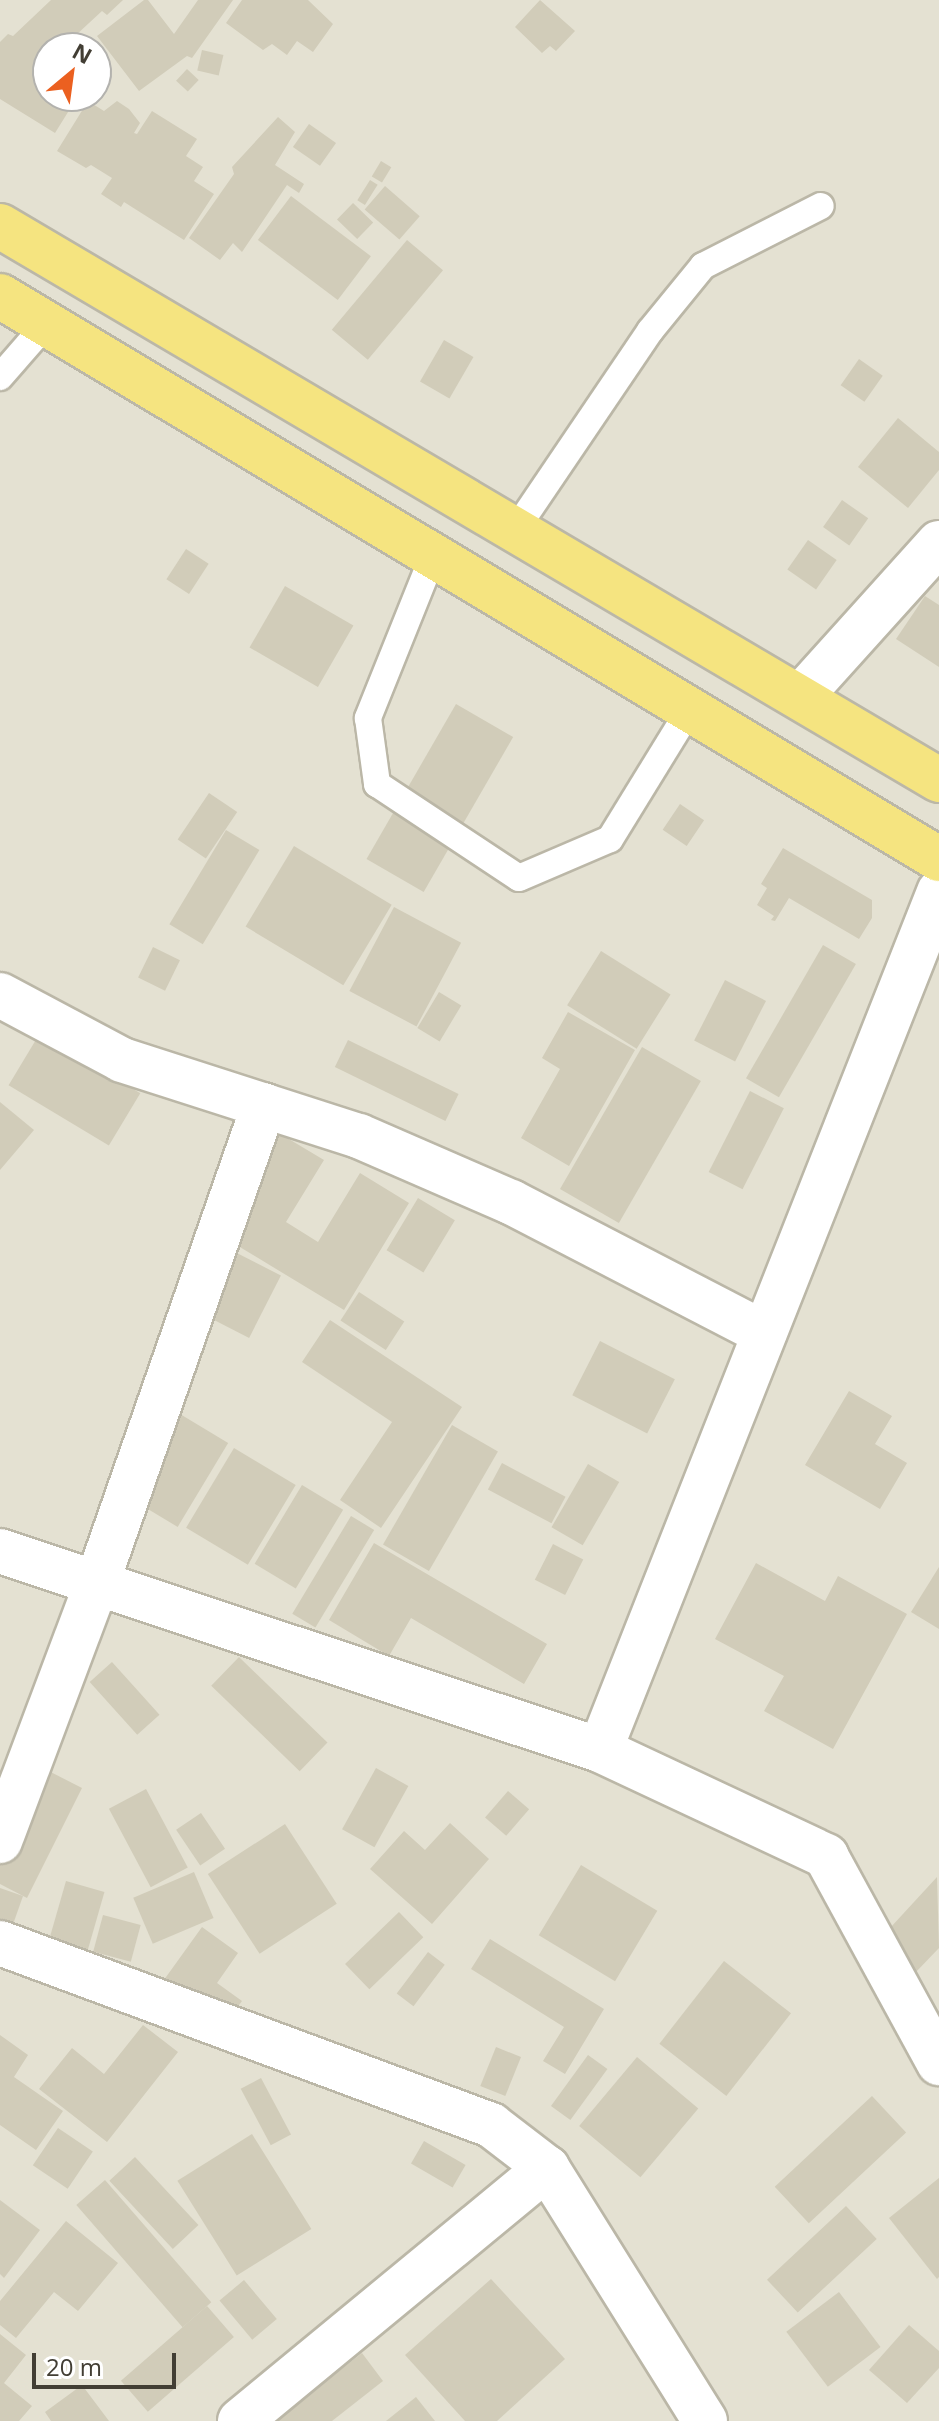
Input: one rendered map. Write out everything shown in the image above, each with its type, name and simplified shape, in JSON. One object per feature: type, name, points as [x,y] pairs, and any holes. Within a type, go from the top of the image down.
[{"type":"highway","points":[[0,226],[939,780]]},
{"type":"highway","points":[[0,296],[939,859]]},
{"type":"street","points":[[801,696],[939,543]]},
{"type":"street","points":[[600,1750],[939,892]]},
{"type":"street","points":[[0,995],[122,1060],[359,1136],[511,1202],[764,1333]]},
{"type":"street","points":[[0,1841],[97,1583],[264,1105]]},
{"type":"street","points":[[0,1551],[600,1750],[826,1856],[939,2063]]},
{"type":"street","points":[[0,1943],[491,2125],[547,2168],[705,2421]]},
{"type":"street","points":[[246,2419],[547,2168]]},
{"type":"lane","points":[[516,529],[650,331],[703,266],[821,206]]},
{"type":"lane","points":[[0,377],[46,324]]},
{"type":"lane","points":[[433,556],[368,718],[377,784],[519,878],[610,839],[690,709]]},
{"type":"shaded area","points":[[0,0],[939,0],[939,2421],[0,2421]]},
{"type":"building","points":[[51,0],[123,0],[107,15],[102,11],[79,32],[32,32],[32,112],[68,112],[55,133],[0,99],[0,42],[8,34],[13,36]]},
{"type":"building","points":[[144,0],[148,0],[174,34],[198,0],[233,0],[192,58],[187,56],[139,91],[112,56],[112,32],[102,32]]},
{"type":"building","points":[[242,0],[308,0],[333,24],[313,52],[297,41],[287,55],[272,44],[263,50],[226,23]]},
{"type":"building","points":[[540,0],[575,31],[556,51],[550,46],[542,53],[515,27]]},
{"type":"building","points":[[202,50],[223,55],[219,75],[197,70]]},
{"type":"building","points":[[187,69],[199,80],[188,92],[176,81]]},
{"type":"building","points":[[117,101],[129,109],[140,123],[134,133],[137,134],[152,111],[197,139],[186,156],[203,167],[194,181],[214,194],[184,240],[124,202],[121,207],[101,194],[112,178],[91,165],[86,168],[57,151],[81,112],[112,112],[112,105]]},
{"type":"building","points":[[278,117],[295,132],[275,165],[304,184],[299,193],[287,185],[242,252],[233,243],[220,260],[189,238],[234,174],[232,167]]},
{"type":"building","points":[[309,124],[336,143],[320,166],[293,147]]},
{"type":"building","points":[[381,161],[391,167],[382,183],[372,176]]},
{"type":"building","points":[[370,180],[378,185],[365,205],[357,200]]},
{"type":"building","points":[[385,186],[420,216],[399,240],[365,209]]},
{"type":"building","points":[[291,196],[371,256],[338,300],[258,240]]},
{"type":"building","points":[[353,203],[373,222],[357,239],[337,220]]},
{"type":"building","points":[[407,240],[443,270],[368,360],[332,330]]},
{"type":"building","points":[[444,340],[473,357],[449,399],[420,382]]},
{"type":"building","points":[[859,359],[883,376],[864,402],[841,385]]},
{"type":"building","points":[[898,418],[939,452],[939,470],[908,508],[858,467]]},
{"type":"building","points":[[842,500],[868,518],[849,545],[823,527]]},
{"type":"building","points":[[808,540],[837,560],[816,590],[787,569]]},
{"type":"building","points":[[186,549],[209,564],[189,594],[166,579]]},
{"type":"building","points":[[285,586],[353,626],[318,687],[250,647]]},
{"type":"building","points":[[925,596],[939,605],[939,667],[896,639]]},
{"type":"building","points":[[456,704],[513,737],[424,892],[366,859]]},
{"type":"building","points":[[209,793],[237,812],[206,858],[178,839]]},
{"type":"building","points":[[680,804],[704,820],[687,846],[663,830]]},
{"type":"building","points":[[226,830],[259,850],[203,944],[169,924]]},
{"type":"building","points":[[294,846],[392,905],[343,985],[246,927]]},
{"type":"building","points":[[783,848],[872,900],[872,918],[859,939],[789,898],[775,921],[771,920],[774,916],[757,905],[767,888],[761,884]]},
{"type":"building","points":[[394,907],[461,943],[417,1027],[349,991]]},
{"type":"building","points":[[823,945],[856,964],[779,1097],[746,1078]]},
{"type":"building","points":[[153,947],[180,960],[165,991],[138,978]]},
{"type":"building","points":[[601,951],[671,994],[637,1049],[567,1005]]},
{"type":"building","points":[[725,980],[766,1001],[735,1061],[694,1041]]},
{"type":"building","points":[[439,992],[461,1005],[440,1041],[417,1028]]},
{"type":"building","points":[[568,1012],[635,1050],[569,1166],[521,1138],[560,1069],[542,1058]]},
{"type":"building","points":[[40,1033],[140,1093],[109,1146],[9,1085]]},
{"type":"building","points":[[348,1040],[459,1094],[445,1121],[335,1067]]},
{"type":"building","points":[[642,1047],[701,1081],[619,1223],[560,1189]]},
{"type":"building","points":[[750,1091],[784,1108],[743,1189],[709,1172]]},
{"type":"building","points":[[0,1102],[34,1130],[0,1170]]},
{"type":"building","points":[[272,1129],[324,1160],[286,1222],[318,1242],[360,1173],[409,1203],[344,1310],[210,1229]]},
{"type":"building","points":[[418,1198],[455,1220],[423,1272],[387,1250]]},
{"type":"building","points":[[223,1246],[281,1276],[249,1338],[191,1308]]},
{"type":"building","points":[[359,1292],[404,1321],[386,1350],[340,1321]]},
{"type":"building","points":[[330,1320],[462,1407],[381,1528],[340,1500],[392,1422],[302,1362]]},
{"type":"building","points":[[600,1341],[675,1379],[647,1433],[572,1395]]},
{"type":"building","points":[[849,1391],[892,1416],[875,1444],[907,1463],[880,1509],[805,1465]]},
{"type":"building","points":[[175,1411],[228,1443],[178,1527],[125,1495]]},
{"type":"building","points":[[452,1425],[498,1452],[429,1571],[383,1545]]},
{"type":"building","points":[[234,1448],[296,1485],[248,1565],[186,1528]]},
{"type":"building","points":[[502,1463],[566,1497],[551,1523],[488,1489]]},
{"type":"building","points":[[588,1464],[619,1482],[583,1545],[552,1527]]},
{"type":"building","points":[[302,1485],[343,1510],[296,1589],[255,1564]]},
{"type":"building","points":[[351,1516],[374,1530],[315,1628],[292,1614]]},
{"type":"building","points":[[374,1543],[547,1644],[524,1684],[411,1618],[389,1656],[329,1620]]},
{"type":"building","points":[[553,1544],[583,1559],[565,1595],[535,1580]]},
{"type":"building","points":[[756,1563],[825,1601],[838,1576],[907,1614],[833,1749],[764,1711],[784,1676],[715,1639]]},
{"type":"building","points":[[939,1567],[939,1629],[911,1612]]},
{"type":"building","points":[[239,1657],[327,1742],[300,1771],[211,1686]]},
{"type":"building","points":[[112,1662],[160,1715],[137,1735],[90,1682]]},
{"type":"building","points":[[35,1764],[82,1788],[27,1898],[0,1884],[0,1835]]},
{"type":"building","points":[[376,1768],[408,1786],[374,1847],[342,1829]]},
{"type":"building","points":[[146,1789],[188,1868],[151,1887],[109,1809]]},
{"type":"building","points":[[508,1791],[529,1809],[506,1836],[485,1817]]},
{"type":"building","points":[[201,1813],[225,1849],[200,1865],[176,1830]]},
{"type":"building","points":[[450,1823],[489,1859],[432,1924],[370,1869],[404,1831],[425,1850]]},
{"type":"building","points":[[285,1824],[337,1904],[260,1954],[208,1874]]},
{"type":"building","points":[[581,1865],[657,1911],[615,1981],[539,1935]]},
{"type":"building","points":[[194,1872],[214,1918],[153,1944],[133,1898]]},
{"type":"building","points":[[937,1877],[939,1948],[915,1973],[879,1940]]},
{"type":"building","points":[[66,1881],[104,1892],[87,1953],[49,1942]]},
{"type":"building","points":[[0,1888],[23,1896],[11,1930],[0,1926]]},
{"type":"building","points":[[399,1912],[423,1937],[369,1989],[345,1964]]},
{"type":"building","points":[[103,1915],[141,1925],[131,1962],[93,1952]]},
{"type":"building","points":[[202,1927],[238,1953],[217,1983],[242,2001],[222,2028],[161,1984]]},
{"type":"building","points":[[490,1939],[604,2009],[565,2074],[543,2061],[564,2027],[471,1969]]},
{"type":"building","points":[[428,1952],[445,1965],[413,2006],[397,1994]]},
{"type":"building","points":[[724,1961],[791,2013],[726,2096],[659,2044]]},
{"type":"building","points":[[143,2025],[178,2052],[107,2142],[39,2089],[72,2048],[104,2074]]},
{"type":"building","points":[[0,2035],[28,2055],[14,2077],[63,2111],[36,2150],[0,2125]]},
{"type":"building","points":[[496,2047],[521,2057],[505,2096],[480,2086]]},
{"type":"building","points":[[588,2055],[607,2069],[570,2120],[551,2106]]},
{"type":"building","points":[[637,2057],[698,2108],[640,2177],[579,2126]]},
{"type":"building","points":[[261,2078],[291,2135],[271,2145],[241,2089]]},
{"type":"building","points":[[872,2096],[906,2133],[809,2223],[775,2187]]},
{"type":"building","points":[[58,2128],[93,2151],[68,2189],[33,2165]]},
{"type":"building","points":[[252,2134],[311,2229],[237,2276],[177,2181]]},
{"type":"building","points":[[424,2141],[466,2165],[453,2188],[411,2164]]},
{"type":"building","points":[[135,2157],[198,2225],[173,2249],[109,2181]]},
{"type":"building","points":[[939,2178],[939,2277],[937,2279],[889,2218]]},
{"type":"building","points":[[105,2180],[211,2302],[183,2327],[76,2205]]},
{"type":"building","points":[[0,2200],[40,2230],[4,2278],[0,2274]]},
{"type":"building","points":[[846,2206],[877,2239],[798,2313],[767,2280]]},
{"type":"building","points":[[66,2221],[118,2263],[78,2311],[54,2292],[16,2338],[0,2325],[0,2301]]},
{"type":"building","points":[[491,2279],[565,2359],[497,2421],[465,2421],[405,2355]]},
{"type":"building","points":[[244,2280],[277,2319],[252,2340],[219,2301]]},
{"type":"building","points":[[839,2292],[881,2347],[828,2387],[786,2332]]},
{"type":"building","points":[[207,2306],[234,2337],[148,2412],[121,2381]]},
{"type":"building","points":[[909,2325],[939,2351],[939,2368],[907,2403],[869,2370]]},
{"type":"building","points":[[0,2334],[26,2355],[4,2383],[32,2406],[19,2421],[0,2421]]},
{"type":"building","points":[[362,2353],[383,2381],[332,2421],[275,2421]]},
{"type":"building","points":[[82,2385],[109,2421],[51,2421],[45,2412]]},
{"type":"building","points":[[416,2397],[435,2421],[386,2421]]}]
